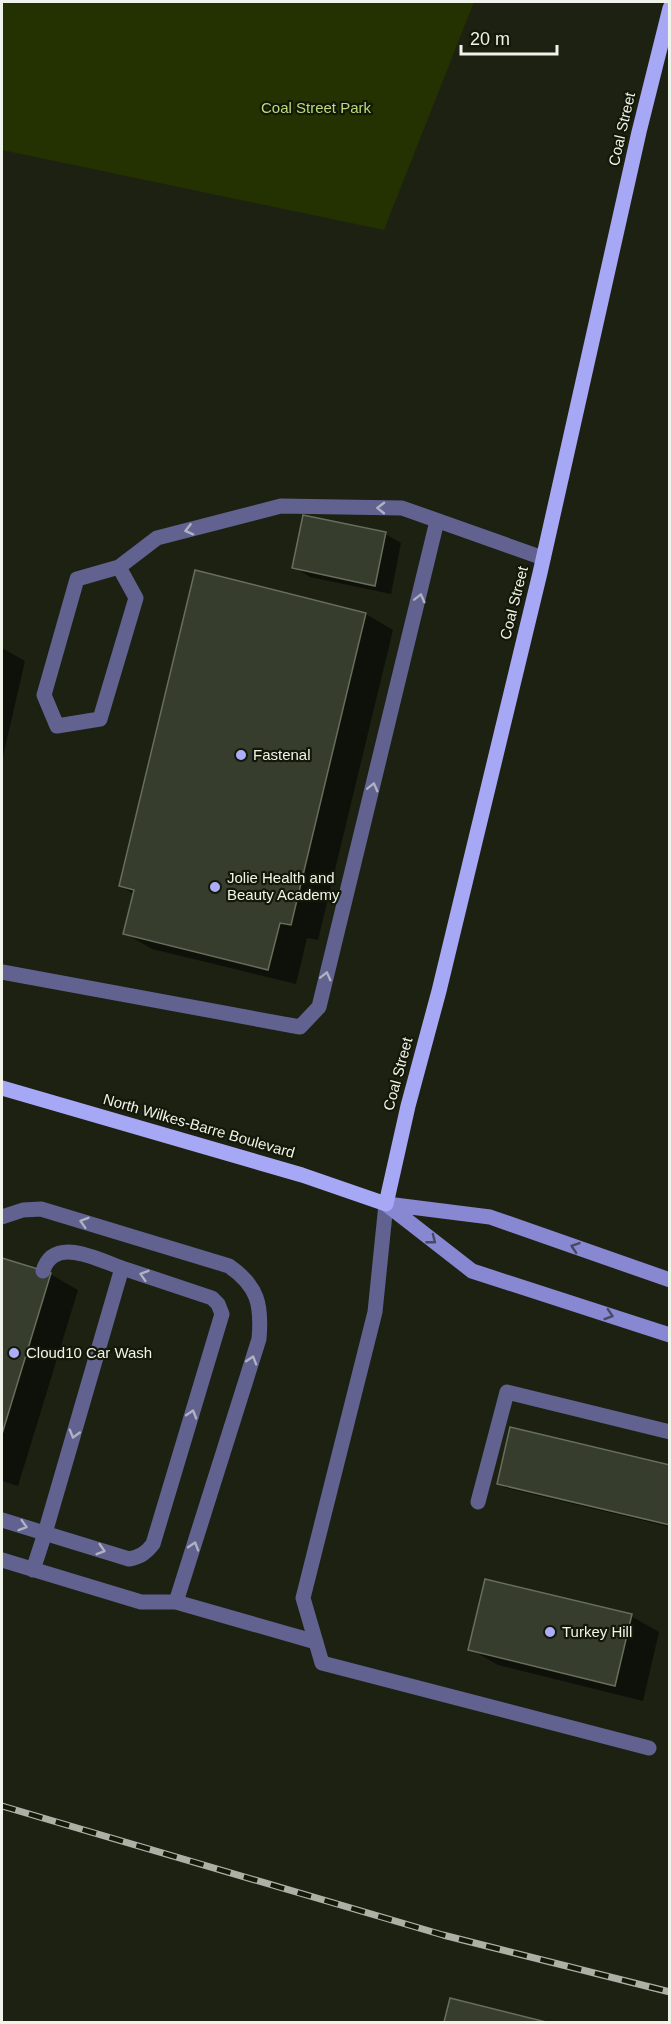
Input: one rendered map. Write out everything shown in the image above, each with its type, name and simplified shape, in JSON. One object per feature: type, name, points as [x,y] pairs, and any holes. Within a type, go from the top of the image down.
[{"type":"main road","name":"Coal Street","points":[[386,1204],[543,558],[669,8]]},
{"type":"main road","name":"North Wilkes-Barre Boulevard","points":[[2,1088],[302,1175],[386,1204],[489,1216],[669,1280]]},
{"type":"main road","name":"North Wilkes-Barre Boulevard","points":[[386,1204],[472,1271],[669,1335]]},
{"type":"lane","points":[[119,567],[136,598],[100,719],[57,726],[44,695],[77,579],[119,567],[157,538],[281,506],[402,508],[543,558]]},
{"type":"lane","points":[[2,972],[300,1027],[319,1007],[437,521]]},
{"type":"lane","points":[[386,1204],[375,1312],[303,1598],[322,1663],[649,1748]]},
{"type":"lane","points":[[2,1217],[23,1210],[41,1209],[229,1266],[244,1276],[253,1289],[261,1320],[259,1339],[176,1602]]},
{"type":"lane","points":[[2,1520],[129,1559],[139,1557],[148,1551],[153,1544],[222,1314],[218,1304],[212,1298],[75,1251],[51,1257],[46,1261],[43,1271]]},
{"type":"lane","points":[[33,1570],[122,1268]]},
{"type":"lane","points":[[478,1502],[507,1392],[669,1432]]},
{"type":"lane","points":[[2,1560],[141,1602],[176,1602],[316,1642]]},
{"type":"green space","name":"Coal Street Park","points":[[2,2],[474,2],[384,230],[2,150]]},
{"type":"building","points":[[303,515],[386,532],[375,586],[292,568]]},
{"type":"building","points":[[195,570],[366,613],[291,925],[280,923],[268,970],[123,934],[134,890],[119,886]]},
{"type":"building","name":"Cloud10 Car Wash","points":[[2,1258],[51,1273],[2,1434]]},
{"type":"building","points":[[510,1427],[670,1465],[670,1525],[497,1484]]},
{"type":"building","name":"Turkey Hill","points":[[485,1579],[632,1614],[615,1686],[468,1650]]},
{"type":"building","points":[[450,1998],[546,2022],[444,2022]]},
{"type":"railway","points":[[2,1806],[443,1935],[670,1992]]},
{"type":"place","name":"Fastenal","points":[[241,755]]},
{"type":"place","name":"Jolie Health and Beauty Academy","points":[[215,887]]},
{"type":"place","name":"Cloud10 Car Wash","points":[[14,1353]]},
{"type":"place","name":"Turkey Hill","points":[[550,1632]]}]
